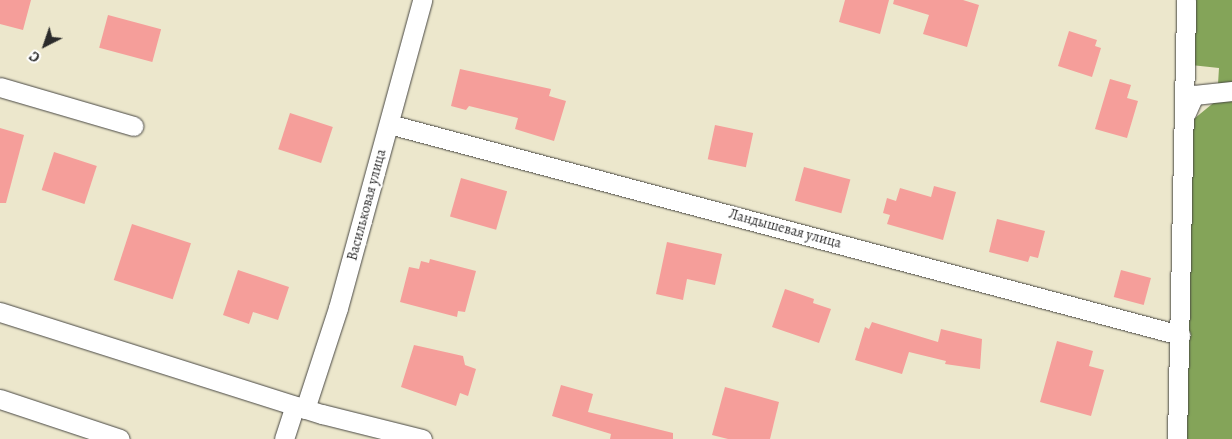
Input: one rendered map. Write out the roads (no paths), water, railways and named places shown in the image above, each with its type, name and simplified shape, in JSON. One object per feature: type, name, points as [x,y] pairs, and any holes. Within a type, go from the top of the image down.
[{"type":"street","name":"Васильковая улица","points":[[284,439],[300,407],[338,308],[422,0]]},
{"type":"street","points":[[1177,439],[1186,0]]},
{"type":"street","points":[[0,87],[133,126]]},
{"type":"street","points":[[1184,119],[1194,95],[1232,91]]},
{"type":"street","name":"Ландышевая улица","points":[[389,124],[1180,335]]},
{"type":"street","points":[[0,312],[300,407],[422,439]]},
{"type":"street","points":[[0,399],[120,439]]}]
